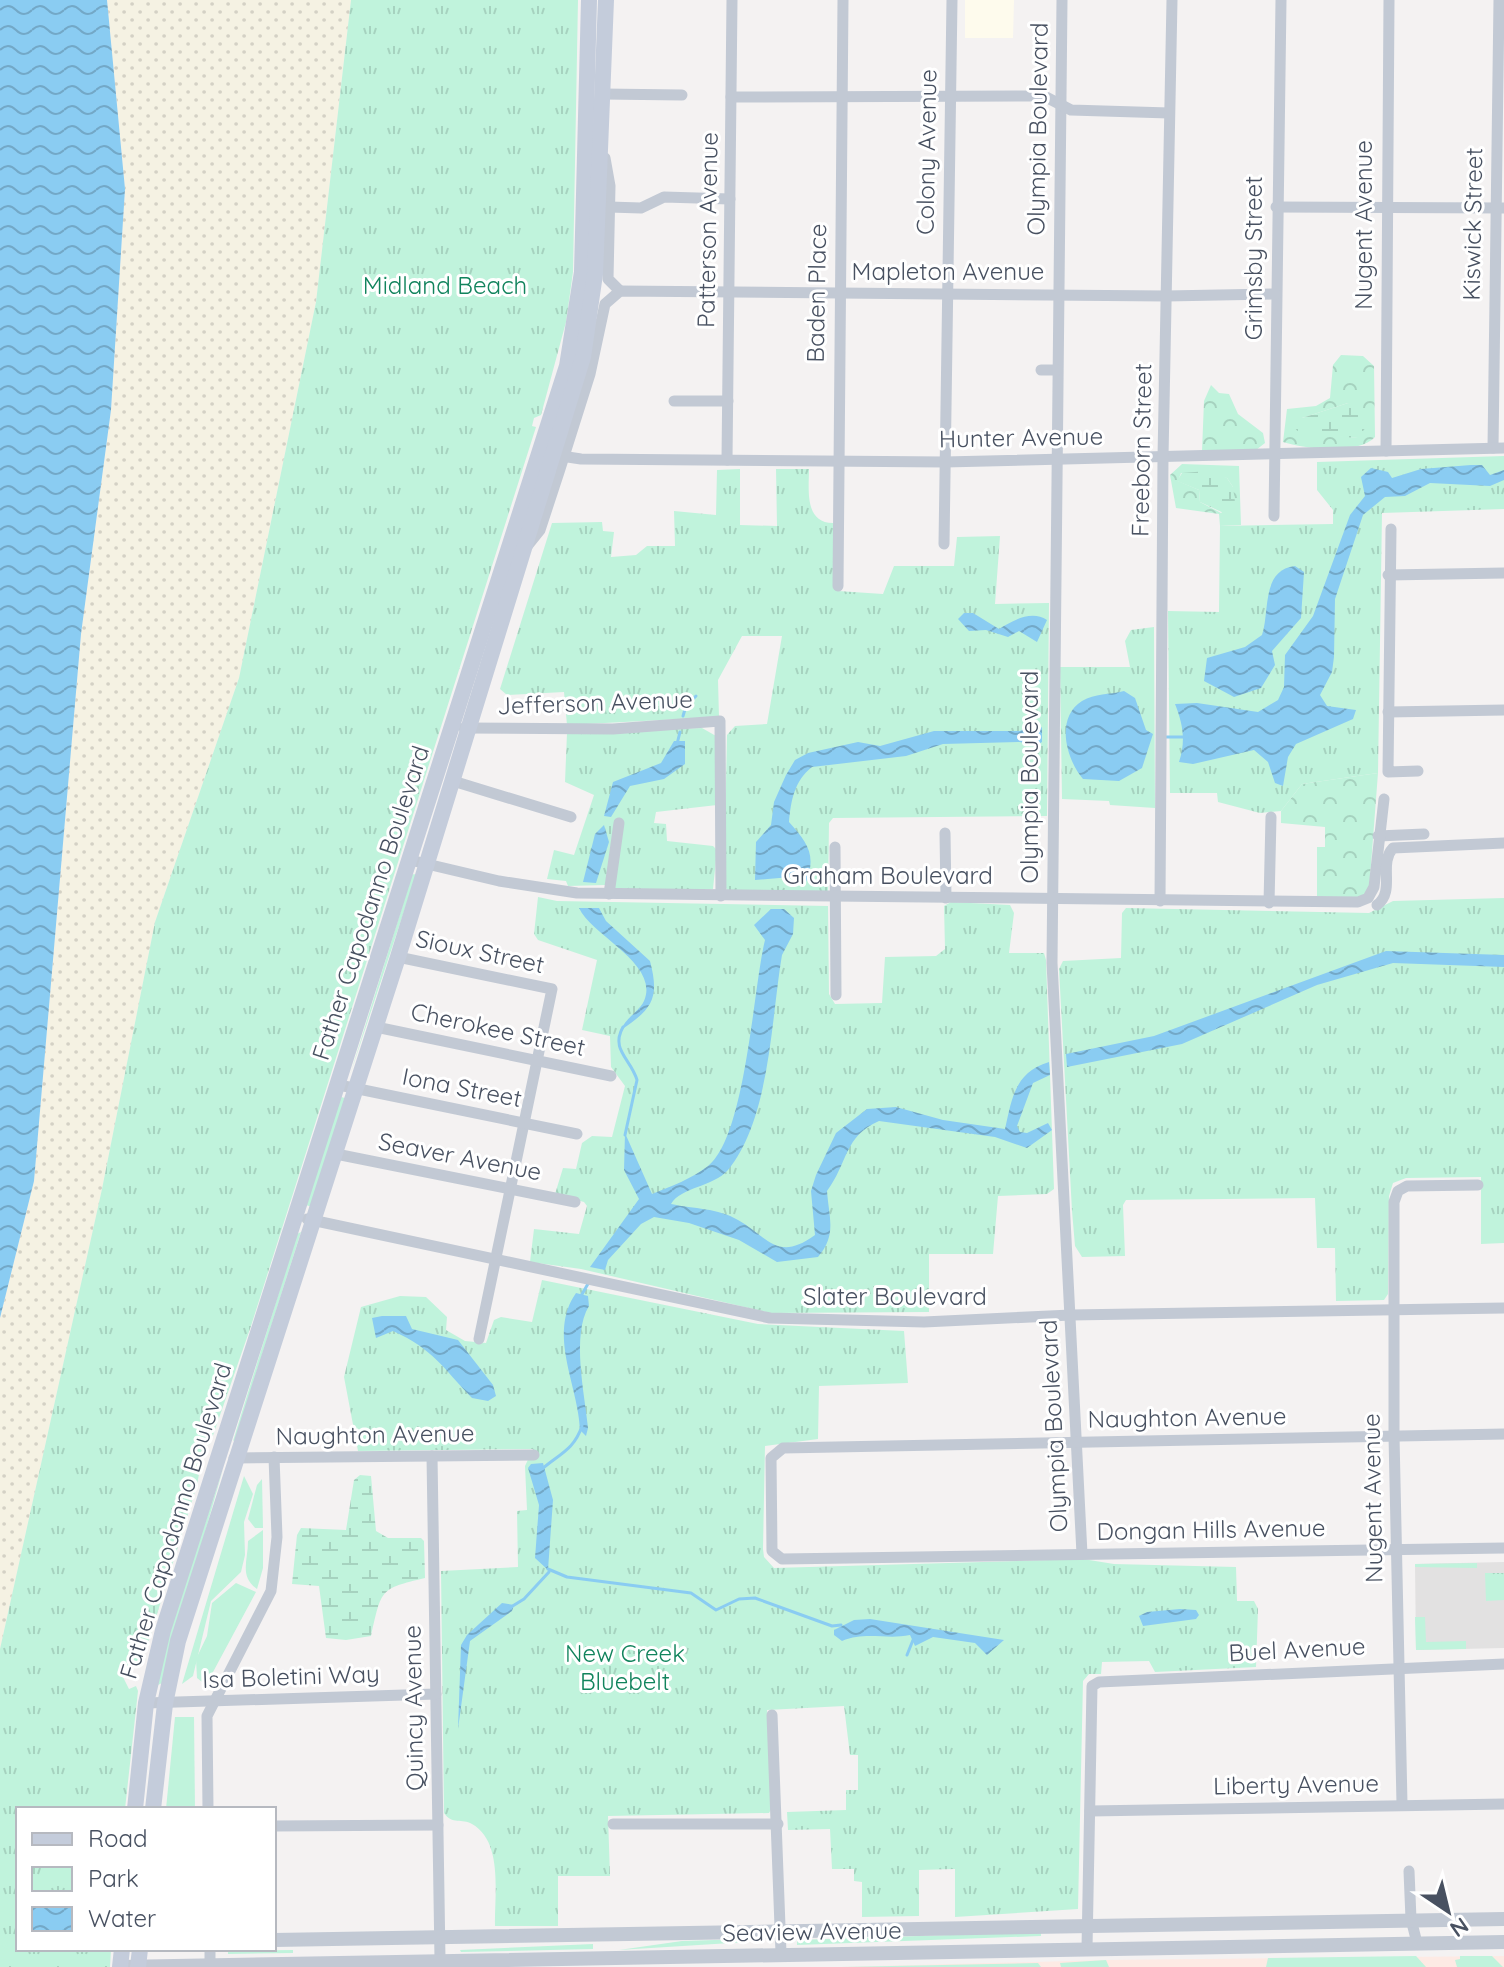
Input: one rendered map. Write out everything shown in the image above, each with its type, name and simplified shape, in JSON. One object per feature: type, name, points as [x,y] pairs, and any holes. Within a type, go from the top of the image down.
[{"type":"main road","name":"Father Capodanno Boulevard","points":[[135,1807],[146,1703],[163,1630],[455,720],[552,455],[581,289],[589,0]]},
{"type":"main road","name":"Father Capodanno Boulevard","points":[[153,1807],[165,1704],[178,1641],[315,1221],[583,357],[592,307],[606,0]]},
{"type":"street","name":"Patterson Avenue","points":[[727,460],[732,0]]},
{"type":"street","name":"Baden Place","points":[[838,586],[838,293],[843,0]]},
{"type":"street","name":"Colony Avenue","points":[[944,544],[952,0]]},
{"type":"street","name":"Olympia Boulevard","points":[[1062,0],[1051,899],[1082,1554]]},
{"type":"street","name":"Freeborn Street","points":[[1160,901],[1163,457],[1172,0]]},
{"type":"street","name":"Grimsby Street","points":[[1274,516],[1281,0]]},
{"type":"street","name":"Nugent Avenue","points":[[1386,451],[1389,0]]},
{"type":"street","name":"Kiswick Street","points":[[1498,448],[1499,0]]},
{"type":"street","points":[[603,94],[682,95]]},
{"type":"street","points":[[731,97],[1044,96],[1071,110],[1169,113]]},
{"type":"street","name":"Father Capodanno Boulevard","points":[[552,455],[590,374],[605,304],[620,291],[608,279],[610,186],[601,138]]},
{"type":"street","points":[[609,207],[641,208],[664,197],[730,199]]},
{"type":"street","points":[[1276,207],[1499,208]]},
{"type":"street","name":"Mapleton Avenue","points":[[620,291],[1166,296],[1276,294]]},
{"type":"street","points":[[1041,370],[1057,370]]},
{"type":"street","points":[[674,401],[728,401]]},
{"type":"street","name":"Hunter Avenue","points":[[552,455],[945,462],[1498,448]]},
{"type":"street","points":[[1391,529],[1388,575],[1388,772],[1418,771]]},
{"type":"street","points":[[1388,575],[1504,573]]},
{"type":"street","points":[[1388,712],[1504,710]]},
{"type":"street","name":"Jefferson Avenue","points":[[455,720],[470,728],[613,729],[720,721],[721,896]]},
{"type":"street","points":[[453,781],[571,817]]},
{"type":"street","points":[[1373,902],[1384,799]]},
{"type":"street","points":[[1269,903],[1271,817]]},
{"type":"street","points":[[609,894],[619,823]]},
{"type":"street","points":[[945,833],[946,898]]},
{"type":"street","points":[[1378,836],[1424,834]]},
{"type":"street","points":[[1373,902],[1387,893],[1390,850],[1504,843]]},
{"type":"street","points":[[835,847],[836,995]]},
{"type":"street","name":"Graham Boulevard","points":[[410,860],[514,884],[577,893],[1373,902]]},
{"type":"street","name":"Sioux Street","points":[[398,957],[552,989],[535,1059]]},
{"type":"street","name":"Cherokee Street","points":[[376,1027],[611,1076]]},
{"type":"street","points":[[479,1339],[535,1059]]},
{"type":"street","name":"Iona Street","points":[[339,1085],[577,1134]]},
{"type":"street","name":"Seaver Avenue","points":[[336,1154],[575,1202]]},
{"type":"street","name":"Nugent Avenue","points":[[1402,1804],[1394,1436],[1394,1202],[1398,1191],[1407,1186],[1478,1185]]},
{"type":"street","name":"Slater Boulevard","points":[[297,1216],[496,1262],[770,1318],[924,1322],[1071,1315],[1504,1308]]},
{"type":"street","name":"Naughton Avenue","points":[[776,1556],[772,1551],[771,1458],[775,1451],[783,1448],[1504,1434]]},
{"type":"street","name":"Naughton Avenue","points":[[217,1457],[534,1455]]},
{"type":"street","name":"Quincy Avenue","points":[[432,1456],[440,1959]]},
{"type":"street","points":[[208,1807],[207,1716],[271,1591],[277,1537],[274,1457]]},
{"type":"street","name":"Dongan Hills Avenue","points":[[776,1556],[782,1559],[1504,1548]]},
{"type":"street","name":"Buel Avenue","points":[[1090,1811],[1092,1686],[1099,1682],[1504,1664]]},
{"type":"street","name":"Isa Boletini Way","points":[[146,1703],[436,1694]]},
{"type":"street","points":[[772,1715],[781,1953]]},
{"type":"street","name":"Liberty Avenue","points":[[1090,1811],[1504,1804]]},
{"type":"street","points":[[1087,1948],[1090,1811]]},
{"type":"street","points":[[613,1824],[778,1824]]},
{"type":"street","points":[[276,1826],[438,1825]]},
{"type":"street","points":[[1409,1871],[1411,1919],[1417,1943]]},
{"type":"street","name":"Seaview Avenue","points":[[276,1940],[1504,1919]]},
{"type":"street","points":[[609,1935],[610,1958]]},
{"type":"street","name":"Seaview Avenue","points":[[120,1967],[210,1957],[610,1958],[1504,1942]]},
{"type":"shaded area","points":[[965,0],[1014,0],[1013,38],[965,38]]},
{"type":"shaded area","points":[[1504,1562],[1504,1648],[1416,1650],[1415,1564]]},
{"type":"shaded area","points":[[1504,1956],[1504,1967],[841,1967],[1106,1960]]},
{"type":"green space","name":"Midland Beach","points":[[351,0],[578,0],[573,272],[566,322],[541,415],[534,418],[532,426],[536,427],[251,1326],[210,1444],[204,1447],[197,1485],[148,1643],[135,1667],[122,1675],[129,1689],[136,1686],[138,1691],[125,1807],[16,1807],[16,1951],[111,1951],[110,1967],[0,1967],[0,1649],[102,1189],[155,922],[239,678],[316,302]]},
{"type":"green space","points":[[1341,355],[1363,356],[1374,366],[1375,437],[1367,443],[1344,448],[1304,447],[1283,442],[1287,409],[1316,406],[1330,398],[1333,365]],"holes":[[[1348,403],[1358,438],[1322,434],[1302,418]]]},
{"type":"green space","points":[[1211,385],[1219,393],[1229,394],[1238,414],[1263,433],[1265,443],[1256,450],[1202,451],[1204,401]]},
{"type":"green space","points":[[1348,403],[1364,411],[1366,427],[1358,438],[1300,434],[1294,427],[1302,418]]},
{"type":"green space","points":[[1504,456],[1504,509],[1382,513],[1378,773],[1302,784],[1281,811],[1260,813],[1218,802],[1217,793],[1170,793],[1168,611],[1219,612],[1220,526],[1333,524],[1333,510],[1317,490],[1317,462]]},
{"type":"green space","points":[[1182,464],[1239,466],[1241,525],[1220,526],[1219,514],[1176,508],[1170,475]],"holes":[[[1181,473],[1227,478],[1233,487],[1232,504],[1221,513],[1200,502],[1199,490],[1178,481]]]},
{"type":"green space","points":[[740,469],[740,525],[777,526],[776,469],[809,469],[809,495],[813,511],[824,522],[833,523],[833,588],[838,591],[883,594],[894,566],[954,566],[957,537],[1000,536],[995,604],[1049,603],[1047,816],[833,818],[829,823],[828,894],[727,891],[724,880],[727,735],[735,726],[767,724],[782,636],[742,636],[718,680],[719,717],[567,725],[564,692],[507,695],[500,689],[552,523],[602,522],[603,531],[614,532],[611,557],[636,555],[647,546],[675,546],[674,511],[716,515],[717,470]]},
{"type":"green space","points":[[1208,471],[1227,478],[1233,487],[1236,510],[1230,516],[1200,502],[1199,490],[1177,481],[1182,473]]},
{"type":"green space","points":[[1154,627],[1155,808],[1110,805],[1109,801],[1062,799],[1060,667],[1130,667],[1125,641],[1131,630]]},
{"type":"green space","points":[[702,728],[716,736],[717,805],[656,812],[654,823],[666,824],[667,841],[713,846],[717,850],[713,889],[616,890],[605,885],[568,886],[566,881],[547,879],[554,850],[574,855],[594,795],[565,782],[567,733]]},
{"type":"green space","points":[[1378,773],[1369,891],[1364,897],[1317,898],[1317,847],[1325,847],[1325,827],[1281,823],[1281,811],[1302,784]]},
{"type":"green space","points":[[412,875],[416,875],[350,1075]]},
{"type":"green space","points":[[538,897],[557,901],[828,906],[829,994],[835,1004],[882,1003],[885,957],[936,956],[945,949],[944,906],[951,902],[1010,905],[1014,913],[1009,953],[1044,953],[1046,960],[1054,1189],[1047,1194],[998,1196],[993,1254],[929,1254],[929,1312],[771,1313],[581,1269],[530,1262],[534,1229],[579,1234],[587,1206],[584,1202],[555,1194],[563,1168],[576,1169],[582,1143],[592,1136],[612,1137],[625,1086],[611,1067],[610,1036],[582,1030],[597,960],[538,940],[534,934]]},
{"type":"green space","points":[[1504,898],[1504,1243],[1481,1244],[1481,1177],[1406,1178],[1393,1183],[1389,1196],[1388,1294],[1384,1300],[1336,1301],[1335,1248],[1317,1248],[1315,1198],[1126,1200],[1123,1205],[1125,1256],[1082,1257],[1075,1246],[1072,1211],[1059,969],[1063,961],[1121,958],[1122,913],[1126,908],[1369,913],[1393,901]]},
{"type":"green space","points":[[341,1097],[345,1098],[312,1207],[306,1205]]},
{"type":"green space","points":[[301,1232],[235,1440],[233,1441],[297,1234]]},
{"type":"green space","name":"New Creek Bluebelt","points":[[542,1280],[758,1324],[904,1331],[908,1383],[819,1386],[818,1439],[765,1446],[763,1549],[764,1557],[774,1568],[1083,1559],[1114,1564],[1236,1567],[1237,1601],[1254,1601],[1258,1609],[1256,1667],[1155,1672],[1149,1661],[1102,1662],[1101,1674],[1089,1674],[1083,1681],[1078,1909],[955,1917],[955,1869],[919,1870],[919,1916],[862,1917],[862,1882],[854,1881],[854,1869],[832,1869],[830,1829],[788,1830],[787,1812],[846,1810],[846,1790],[858,1790],[858,1755],[850,1755],[844,1706],[767,1710],[773,1806],[769,1813],[608,1816],[610,1876],[558,1876],[558,1926],[495,1926],[495,1871],[489,1843],[472,1824],[450,1819],[444,1813],[441,1571],[518,1567],[517,1511],[527,1510],[525,1466],[533,1449],[358,1451],[344,1377],[361,1307],[400,1296],[426,1297],[447,1317],[446,1330],[465,1341],[486,1343],[494,1320],[501,1317],[532,1322]]},
{"type":"green space","points":[[223,1469],[162,1683],[158,1685],[162,1653]]},
{"type":"green space","points":[[360,1475],[371,1476],[376,1531],[388,1538],[421,1538],[424,1541],[425,1578],[399,1585],[385,1594],[371,1636],[346,1640],[326,1638],[319,1586],[292,1584],[297,1535],[301,1528],[346,1530],[354,1480]]},
{"type":"green space","points":[[244,1476],[253,1494],[244,1522],[245,1555],[241,1572],[211,1601],[193,1676],[182,1684]]},
{"type":"green space","points":[[262,1479],[263,1528],[255,1528],[248,1519],[257,1485]]},
{"type":"green space","points":[[263,1530],[263,1568],[257,1589],[246,1573],[248,1541]]},
{"type":"green space","points":[[1477,1563],[1477,1568],[1415,1567],[1415,1564]]},
{"type":"green space","points":[[1485,1573],[1504,1573],[1504,1600],[1486,1601]]},
{"type":"green space","points":[[236,1583],[256,1592],[206,1685],[197,1678],[196,1659],[207,1636],[212,1603]]},
{"type":"green space","points":[[1415,1617],[1425,1617],[1426,1642],[1466,1641],[1466,1649],[1416,1650]]},
{"type":"green space","points":[[175,1717],[194,1717],[195,1807],[166,1807]]},
{"type":"green space","points":[[1041,1932],[1041,1936],[797,1945],[797,1940]]},
{"type":"green space","points":[[747,1939],[747,1942],[619,1950],[682,1941]]},
{"type":"green space","points":[[593,1944],[593,1949],[460,1950]]},
{"type":"green space","points":[[293,1950],[293,1953],[228,1954],[228,1951]]},
{"type":"green space","points":[[1416,1956],[1426,1967],[1266,1967],[1268,1958]]},
{"type":"green space","points":[[1460,1956],[1492,1956],[1503,1967],[1457,1967],[1455,1960]]},
{"type":"green space","points":[[1106,1960],[1109,1967],[1061,1967],[1060,1963]]},
{"type":"green space","points":[[1038,1963],[1041,1967],[841,1967]]},
{"type":"sand","name":"Midland Beach","points":[[107,0],[351,0],[316,302],[239,678],[155,922],[102,1189],[0,1649],[0,1318],[34,1181],[81,634],[111,410],[125,189]]},
{"type":"water","points":[[0,0],[107,0],[125,189],[111,410],[81,634],[34,1181],[0,1318]]},
{"type":"water","points":[[1482,465],[1490,475],[1504,470],[1504,480],[1490,486],[1430,483],[1405,496],[1385,497],[1363,515],[1335,599],[1332,672],[1320,695],[1327,706],[1356,710],[1353,719],[1296,744],[1288,757],[1283,786],[1275,783],[1268,762],[1254,750],[1193,764],[1179,762],[1183,733],[1175,704],[1197,703],[1258,712],[1278,700],[1284,687],[1285,655],[1313,616],[1350,515],[1365,496],[1361,477],[1371,468],[1388,472],[1392,478],[1421,469]]},
{"type":"water","points":[[1295,566],[1304,572],[1301,618],[1272,651],[1275,665],[1261,688],[1234,697],[1204,681],[1207,658],[1245,647],[1262,635],[1272,583],[1284,569]]},
{"type":"water","points":[[964,613],[973,613],[999,629],[1029,616],[1047,620],[1037,642],[1019,631],[1008,637],[986,630],[969,631],[958,619]]},
{"type":"water","points":[[1124,691],[1135,698],[1146,730],[1153,734],[1142,768],[1119,781],[1083,779],[1068,750],[1068,718],[1074,708],[1087,698]]},
{"type":"water","points":[[1038,723],[1042,728],[1042,742],[1035,746],[1020,742],[943,744],[906,756],[812,767],[797,785],[789,822],[801,836],[810,856],[806,882],[791,877],[755,880],[756,842],[771,825],[774,802],[795,760],[808,753],[858,742],[880,746],[934,731],[1020,731]]},
{"type":"water","points":[[674,741],[685,741],[685,764],[664,779],[630,786],[611,817],[604,816],[613,782],[661,763]]},
{"type":"water","points":[[604,825],[609,842],[596,883],[583,882],[595,834]]},
{"type":"water","points":[[579,908],[599,908],[606,921],[650,961],[654,985],[651,1002],[640,1016],[621,1030],[644,1001],[646,988],[642,975],[622,951],[586,919]]},
{"type":"water","points":[[771,909],[784,909],[794,918],[793,934],[782,955],[767,1068],[753,1124],[742,1149],[722,1176],[682,1194],[671,1204],[730,1216],[782,1247],[802,1243],[815,1235],[811,1191],[836,1133],[867,1109],[896,1107],[943,1120],[1005,1129],[1013,1097],[1022,1079],[1038,1066],[1049,1062],[1050,1075],[1033,1083],[1017,1126],[1020,1132],[1027,1133],[1048,1123],[1052,1130],[1027,1148],[995,1137],[879,1121],[859,1134],[853,1142],[827,1191],[830,1234],[818,1257],[777,1262],[739,1240],[689,1223],[654,1217],[641,1224],[608,1260],[605,1270],[590,1267],[639,1199],[624,1170],[625,1133],[652,1194],[702,1170],[721,1150],[740,1094],[765,940],[754,925]]},
{"type":"water","points":[[1386,951],[1504,955],[1504,967],[1393,963],[1317,985],[1182,1044],[1067,1067],[1066,1054],[1154,1036]]},
{"type":"water","points":[[576,1293],[588,1296],[589,1306],[584,1318],[580,1349],[588,1428],[586,1436],[580,1430],[564,1343],[568,1309]]},
{"type":"water","points":[[406,1316],[412,1329],[458,1340],[493,1385],[496,1396],[488,1401],[472,1398],[428,1352],[393,1331],[376,1338],[372,1318]]},
{"type":"water","points":[[543,1463],[553,1500],[548,1570],[535,1558],[539,1505],[528,1468],[531,1464]]},
{"type":"water","points":[[502,1603],[514,1605],[512,1611],[470,1641],[458,1729],[461,1645],[467,1635]]},
{"type":"water","points":[[1196,1610],[1199,1615],[1196,1619],[1143,1626],[1139,1616],[1147,1612]]},
{"type":"water","points":[[870,1619],[1004,1640],[987,1655],[975,1643],[933,1637],[915,1646],[910,1635],[859,1637],[842,1641],[834,1635],[834,1630],[854,1620]]},
{"type":"waterway","points":[[683,716],[686,706],[696,696]]},
{"type":"waterway","points":[[677,744],[680,732]]},
{"type":"waterway","points":[[1166,737],[1187,737]]},
{"type":"waterway","points":[[623,1027],[620,1048],[637,1080],[625,1135]]},
{"type":"waterway","points":[[581,1296],[589,1282]]},
{"type":"waterway","points":[[542,1469],[570,1446],[582,1426]]},
{"type":"waterway","points":[[548,1569],[567,1577],[691,1593],[716,1610],[739,1599],[755,1598],[832,1626],[841,1625]]},
{"type":"waterway","points":[[511,1607],[524,1599],[549,1572]]},
{"type":"waterway","points":[[907,1655],[913,1640]]}]
